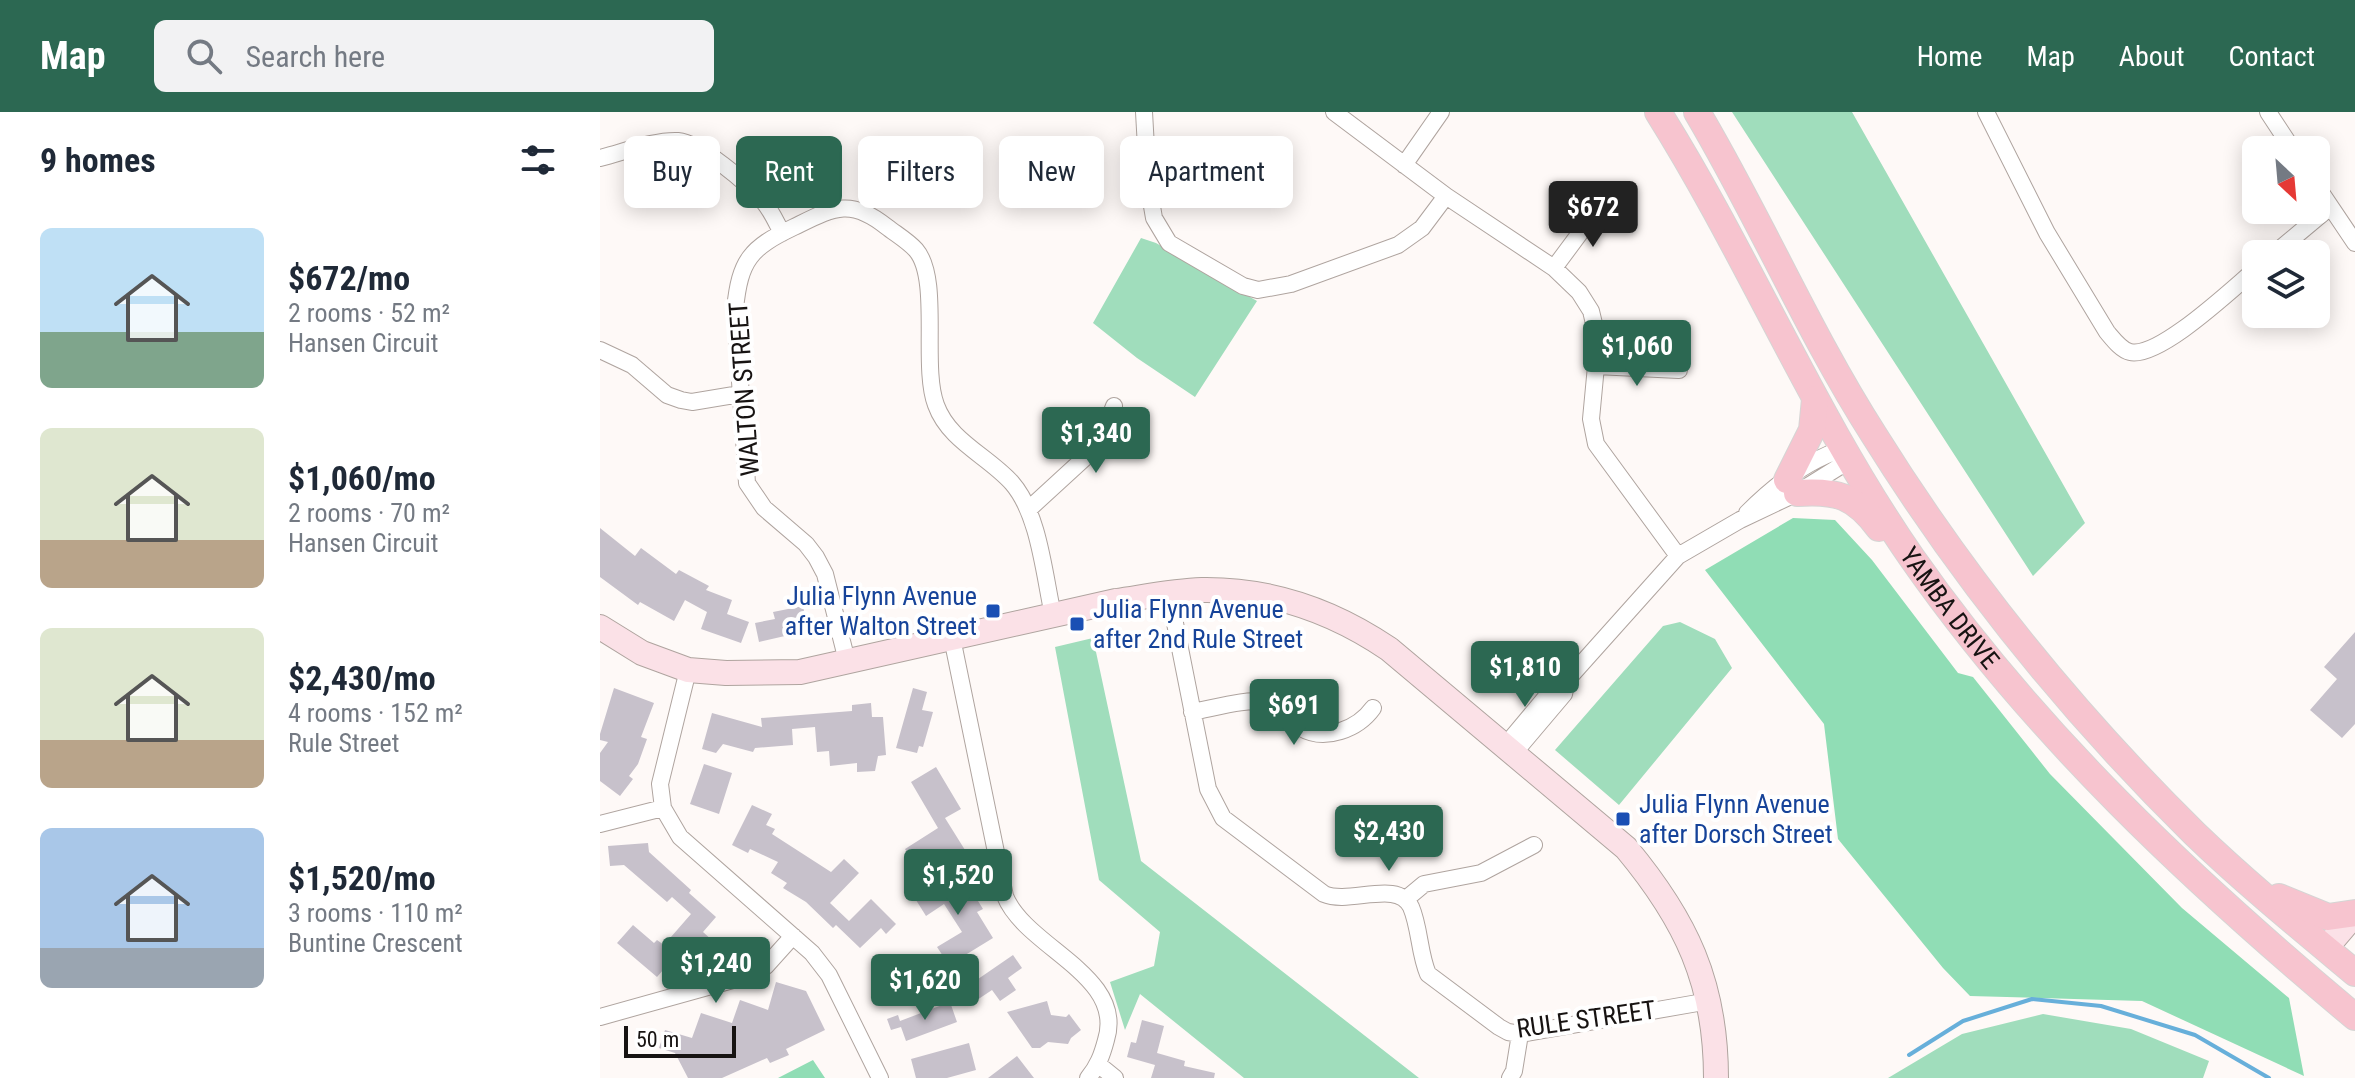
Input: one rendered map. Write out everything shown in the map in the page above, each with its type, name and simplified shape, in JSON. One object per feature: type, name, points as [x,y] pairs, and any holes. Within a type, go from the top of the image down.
[{"type":"main road","name":"YAMBA DRIVE","points":[[1658,112],[1725,228],[1847,455],[1911,557],[1984,654],[2109,794],[2175,860],[2355,1017]]},
{"type":"main road","name":"YAMBA DRIVE","points":[[1697,112],[1744,192],[1875,437],[1937,532],[2011,631],[2067,699],[2175,814],[2244,878]]},
{"type":"main road","points":[[1815,399],[1812,430],[1792,486],[1852,500],[1865,509],[1886,537],[1911,557]]},
{"type":"main road","points":[[1847,455],[1875,437]]},
{"type":"main road","points":[[2244,878],[2328,917],[2355,914]]},
{"type":"main road","points":[[2244,878],[2339,959],[2308,978]]},
{"type":"street","points":[[1144,112],[1148,183],[1154,218],[1169,243],[1243,286],[1258,290],[1291,284],[1398,245],[1422,228],[1446,196]]},
{"type":"street","points":[[1334,112],[1446,196],[1554,268],[1579,292],[1591,311],[1596,332],[1591,419],[1596,444],[1673,560]]},
{"type":"street","points":[[1404,165],[1441,112]]},
{"type":"street","points":[[1986,112],[2055,245],[2118,345],[2129,352],[2141,352],[2157,346],[2182,330],[2242,281]]},
{"type":"street","points":[[2268,112],[2284,136]]},
{"type":"street","points":[[600,158],[663,143],[679,141],[693,145],[751,189],[765,203],[782,233]]},
{"type":"street","points":[[1554,268],[1600,206]]},
{"type":"street","points":[[2330,207],[2355,243]]},
{"type":"street","name":"WALTON STREET","points":[[847,661],[825,574],[816,557],[806,544],[764,508],[747,483],[735,309],[737,282],[751,255],[762,242],[830,210],[848,208],[869,212],[917,251],[924,266],[926,282],[931,387],[936,406],[963,442],[1011,482],[1029,509],[1053,615]]},
{"type":"street","points":[[2291,240],[2310,224]]},
{"type":"street","points":[[600,350],[632,365],[667,395],[681,400],[692,402],[740,394]]},
{"type":"street","points":[[1596,366],[1679,370]]},
{"type":"street","points":[[1029,509],[1090,453],[1104,432],[1114,406]]},
{"type":"street","points":[[1510,750],[1564,694],[1567,680],[1673,560],[1740,520],[1769,491],[1792,486],[1829,453],[1847,455]]},
{"type":"street","points":[[600,627],[642,653],[688,670],[800,672],[1116,601],[1169,593],[1203,590],[1244,594],[1289,601],[1327,613],[1389,649],[1626,848],[1657,885],[1679,919],[1698,961],[1709,1001],[1716,1048],[1716,1078]]},
{"type":"street","points":[[1169,593],[1208,789],[1223,818],[1324,894],[1334,899],[1347,899],[1395,892],[1406,899],[1424,884],[1481,873],[1534,845]]},
{"type":"street","points":[[952,638],[1005,896],[1021,924],[1085,975],[1103,995],[1109,1030],[1093,1071],[1115,1078]]},
{"type":"street","points":[[688,670],[660,784],[663,808],[680,837],[812,953],[829,975],[880,1078]]},
{"type":"street","points":[[1192,712],[1254,701],[1265,702],[1281,710],[1303,729],[1324,734],[1347,730],[1373,708]]},
{"type":"street","points":[[600,824],[663,808]]},
{"type":"street","name":"RULE STREET","points":[[1406,899],[1412,910],[1428,974],[1508,1032],[1520,1034],[1709,1001]]},
{"type":"street","points":[[2339,959],[2355,914]]},
{"type":"street","points":[[2339,959],[2355,934]]},
{"type":"street","points":[[600,1017],[747,976],[766,966],[793,936]]},
{"type":"street","points":[[1510,1078],[1520,1034]]},
{"type":"green space","points":[[1732,112],[1852,112],[2085,523],[2033,576]]},
{"type":"green space","points":[[1141,238],[1156,243],[1257,301],[1195,397],[1137,358],[1093,323]]},
{"type":"green space","points":[[1793,518],[1835,520],[1872,560],[1958,673],[1973,677],[2050,774],[2182,908],[2289,998],[2304,1076],[2142,1001],[1970,996],[1943,968],[1838,839],[1824,724],[1705,570]]},
{"type":"green space","points":[[1680,622],[1715,639],[1732,668],[1619,805],[1555,750],[1663,626]]},
{"type":"green space","points":[[1093,638],[1141,861],[1419,1078],[1244,1078],[1140,994],[1125,1030],[1110,982],[1154,966],[1160,932],[1099,880],[1055,647]]},
{"type":"green space","points":[[2043,1014],[2131,1029],[2209,1061],[2203,1078],[1888,1078],[1962,1034]]},
{"type":"green space","points":[[813,1060],[825,1078],[778,1078]]},
{"type":"building","points":[[600,528],[635,556],[641,548],[676,574],[679,570],[709,586],[706,590],[732,600],[727,614],[749,622],[741,643],[701,629],[707,612],[685,600],[674,621],[640,602],[638,605],[600,577]]},
{"type":"building","points":[[803,606],[807,627],[798,629],[798,633],[759,642],[755,623],[775,619],[773,612]]},
{"type":"building","points":[[2355,632],[2355,724],[2342,738],[2310,710],[2337,679],[2324,667]]},
{"type":"building","points":[[614,688],[654,703],[641,737],[647,739],[638,764],[629,776],[633,779],[620,796],[600,781],[600,753],[608,742],[600,740],[600,734]]},
{"type":"building","points":[[913,688],[927,692],[922,710],[933,712],[923,747],[919,746],[917,753],[896,748]]},
{"type":"building","points":[[871,703],[872,717],[883,717],[886,755],[878,756],[875,771],[857,772],[857,763],[830,766],[829,751],[817,752],[815,727],[792,729],[793,745],[755,748],[753,752],[723,744],[716,753],[702,749],[712,713],[762,727],[761,718],[852,711],[852,705]]},
{"type":"building","points":[[704,764],[732,773],[719,814],[690,804]]},
{"type":"building","points":[[936,767],[961,809],[945,818],[970,858],[949,871],[936,850],[914,864],[905,849],[938,828],[911,782]]},
{"type":"building","points":[[752,805],[772,814],[766,825],[775,829],[772,834],[831,872],[844,859],[859,873],[830,903],[849,921],[871,899],[896,924],[886,934],[881,928],[860,948],[836,925],[833,928],[806,902],[783,888],[787,883],[771,873],[778,862],[750,849],[748,853],[732,845]]},
{"type":"building","points":[[648,843],[649,852],[716,917],[703,932],[724,951],[707,969],[683,947],[657,977],[617,943],[633,925],[654,943],[657,940],[664,945],[691,914],[672,897],[667,902],[624,865],[610,866],[608,846]]},
{"type":"building","points":[[960,872],[983,909],[977,912],[993,938],[949,965],[937,947],[962,932],[944,904],[926,916],[916,900]]},
{"type":"building","points":[[1013,955],[1022,968],[1008,978],[1016,990],[1000,1001],[992,990],[974,1002],[965,988]]},
{"type":"building","points":[[904,960],[907,968],[923,961],[930,977],[901,989],[899,985],[881,992],[873,973]]},
{"type":"building","points":[[776,982],[806,991],[825,1030],[786,1049],[789,1055],[770,1063],[767,1058],[722,1078],[688,1078],[675,1053],[659,1048],[665,1030],[692,1038],[701,1013],[732,1023],[740,1000],[768,1010]]},
{"type":"building","points":[[1047,1001],[1051,1015],[1066,1017],[1069,1014],[1081,1030],[1068,1044],[1048,1042],[1040,1048],[1032,1048],[1007,1012]]},
{"type":"building","points":[[950,1002],[957,1022],[906,1041],[901,1027],[891,1030],[887,1019],[898,1015],[900,1021]]},
{"type":"building","points":[[1142,1020],[1164,1026],[1157,1053],[1185,1061],[1184,1066],[1215,1073],[1214,1078],[1151,1078],[1155,1065],[1127,1057],[1131,1042],[1136,1043]]},
{"type":"building","points":[[969,1043],[976,1070],[947,1078],[916,1078],[911,1059]]},
{"type":"building","points":[[1017,1056],[1034,1078],[988,1078]]},
{"type":"waterway","points":[[1909,1055],[1963,1021],[2032,999],[2101,1006],[2195,1035],[2269,1078]]},
{"type":"place","name":"Julia Flynn Avenue after Walton Street","points":[[993,611]]},
{"type":"place","name":"Julia Flynn Avenue after 2nd Rule Street","points":[[1077,624]]},
{"type":"place","name":"Julia Flynn Avenue after Dorsch Street","points":[[1623,819]]}]
